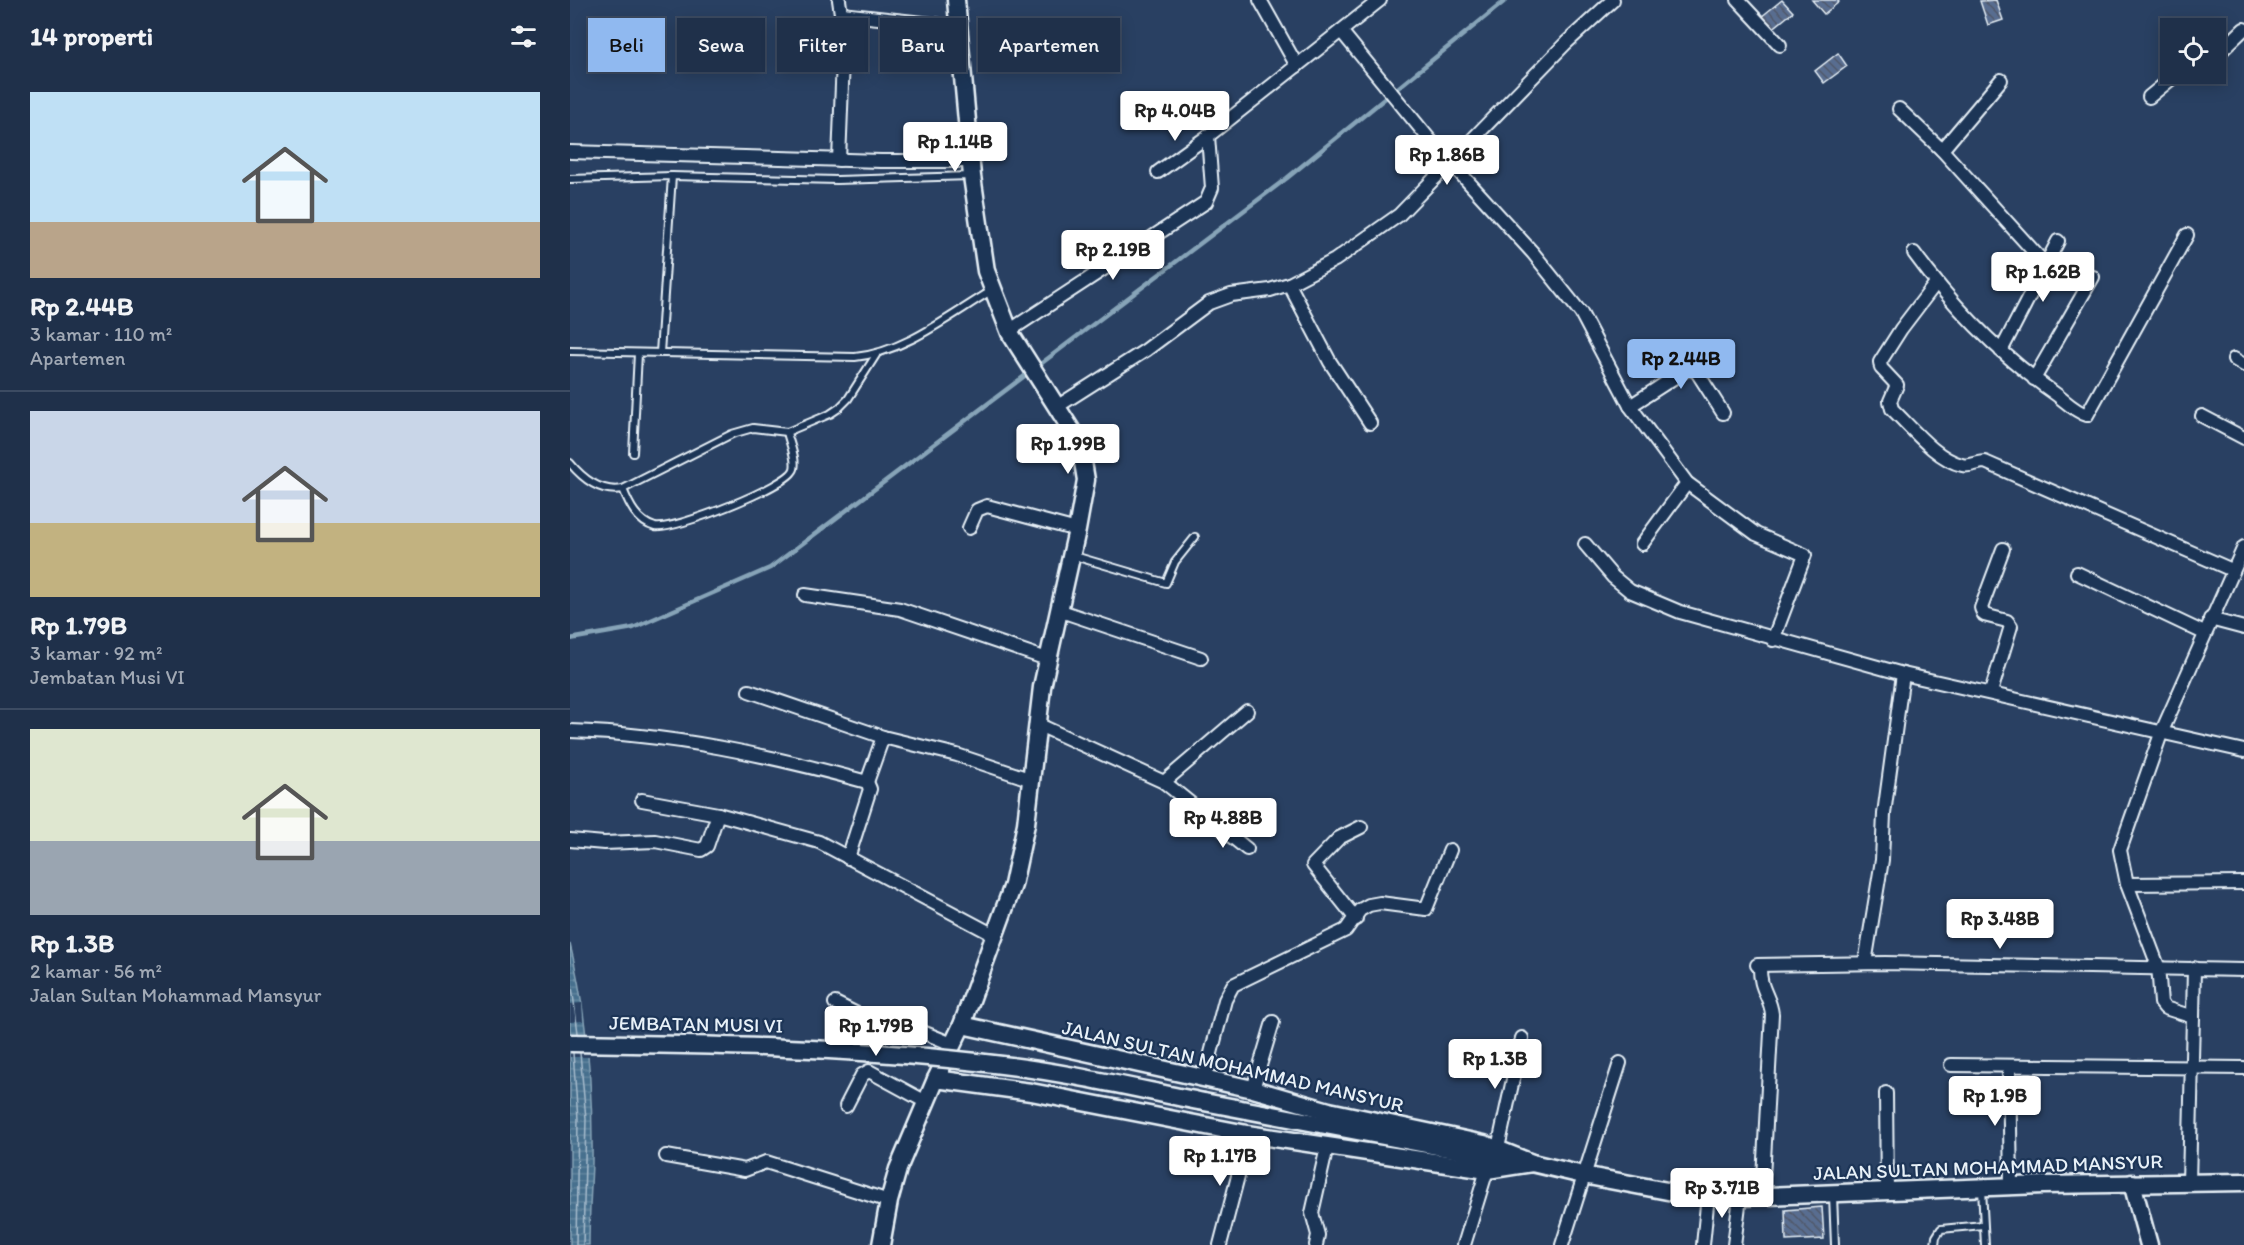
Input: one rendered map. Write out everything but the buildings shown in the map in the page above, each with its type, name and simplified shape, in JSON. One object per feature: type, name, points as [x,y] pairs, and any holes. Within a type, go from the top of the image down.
[{"type":"street","points":[[839,0],[844,34],[839,160]]},
{"type":"street","points":[[956,0],[957,18]]},
{"type":"street","points":[[1260,0],[1297,66]]},
{"type":"street","points":[[1158,172],[1208,136],[1380,0]]},
{"type":"street","points":[[1054,399],[1146,350],[1209,303],[1231,295],[1270,290],[1289,284],[1335,260],[1399,215],[1566,43],[1613,0]]},
{"type":"street","points":[[1738,0],[1780,45]]},
{"type":"street","points":[[842,14],[880,18]]},
{"type":"street","points":[[2226,46],[2244,29]]},
{"type":"street","points":[[1341,31],[1450,162],[1533,253],[1581,313],[1630,406],[1688,483],[1756,534],[1804,555],[1773,640]]},
{"type":"street","points":[[881,1245],[889,1201],[926,1102],[962,1025],[996,936],[1020,858],[1047,659],[1084,494],[1085,468],[1078,444],[1054,399],[1009,332],[992,290],[972,169],[962,72]]},
{"type":"street","points":[[1942,150],[2001,80]]},
{"type":"street","points":[[2149,97],[2165,84]]},
{"type":"street","points":[[1899,109],[1942,150],[2046,265]]},
{"type":"street","points":[[1009,332],[1206,202],[1212,188],[1208,136]]},
{"type":"street","points":[[570,152],[839,160],[972,169]]},
{"type":"street","points":[[1914,253],[1936,283],[2001,351],[2034,379],[2083,414],[2090,413],[2187,235]]},
{"type":"street","points":[[2001,351],[2058,241]]},
{"type":"street","points":[[2034,379],[2093,278]]},
{"type":"street","points":[[1936,283],[1880,361],[1881,368],[1897,384],[1890,401],[1892,409],[1939,452],[1959,464],[1985,462],[2232,570]]},
{"type":"street","points":[[1289,284],[1330,362],[1370,423]]},
{"type":"street","points":[[1630,406],[1689,368],[1697,372],[1724,413]]},
{"type":"street","points":[[2202,416],[2244,438]]},
{"type":"street","points":[[1642,543],[1688,483]]},
{"type":"street","points":[[969,528],[977,510],[987,506],[1077,531]]},
{"type":"street","points":[[1585,544],[1613,577],[1630,591],[1680,612],[1773,640],[1903,674],[1991,692],[2244,751]]},
{"type":"street","points":[[2193,1017],[2165,1008],[2162,1004],[2158,966],[2127,885],[2120,847],[2162,731],[2244,547]]},
{"type":"street","points":[[1991,692],[2011,626],[2007,621],[1984,615],[1981,608],[2003,549]]},
{"type":"street","points":[[2078,573],[2204,633]]},
{"type":"street","points":[[806,595],[900,609],[1047,659]]},
{"type":"street","points":[[1058,610],[1201,658]]},
{"type":"street","points":[[2210,619],[2244,628]]},
{"type":"street","points":[[1865,963],[1882,860],[1884,814],[1903,674]]},
{"type":"street","points":[[749,691],[884,737],[957,755],[1032,780]]},
{"type":"street","points":[[1164,782],[1247,711]]},
{"type":"street","points":[[1037,724],[1164,782],[1247,849]]},
{"type":"street","points":[[570,731],[640,735],[712,746],[796,762],[867,782]]},
{"type":"street","points":[[848,858],[870,789],[867,782],[884,737]]},
{"type":"street","points":[[642,800],[718,814],[819,842],[996,936]]},
{"type":"street","points":[[570,840],[604,843],[656,841],[701,850],[707,846],[718,814]]},
{"type":"street","points":[[1356,919],[1313,865],[1339,838],[1361,826]]},
{"type":"street","points":[[1204,1080],[1225,1000],[1233,985],[1346,930],[1364,907],[1380,903],[1426,909],[1450,850]]},
{"type":"street","points":[[2127,885],[2244,883]]},
{"type":"street","points":[[1762,1196],[1772,1014],[1760,982],[1758,965],[1865,963],[2158,966],[2244,970]]},
{"type":"street","points":[[2189,1183],[2194,968]]},
{"type":"street","points":[[836,1004],[862,1017],[898,1022],[952,1044]]},
{"type":"street","points":[[1253,1089],[1273,1022]]},
{"type":"street","name":"JALAN SULTAN MOHAMMAD MANSYUR","points":[[962,1025],[1253,1089],[1329,1111],[1498,1148],[1532,1163],[1583,1175],[1678,1193],[1740,1197],[2011,1186],[2244,1182]]},
{"type":"street","points":[[1498,1148],[1522,1038]]},
{"type":"street","name":"JEMBATAN MUSI VI","points":[[570,1043],[793,1047],[1004,1065],[1532,1163]]},
{"type":"street","points":[[1562,1245],[1620,1063]]},
{"type":"street","points":[[1951,1065],[2244,1068]]},
{"type":"street","points":[[2009,1067],[2011,1186]]},
{"type":"street","points":[[846,1106],[862,1075],[869,1071],[926,1102]]},
{"type":"street","points":[[936,1079],[1031,1092],[1246,1134],[1487,1170],[1532,1163]]},
{"type":"street","points":[[1886,1093],[1887,1192]]},
{"type":"street","points":[[1220,1245],[1244,1153],[1246,1134]]},
{"type":"street","points":[[1316,1245],[1318,1235],[1312,1213],[1326,1147]]},
{"type":"street","points":[[666,1156],[745,1170],[766,1162],[889,1201]]},
{"type":"street","points":[[1464,1245],[1487,1170]]},
{"type":"street","points":[[2132,1183],[2149,1245]]},
{"type":"street","points":[[1703,1245],[1708,1195]]},
{"type":"street","points":[[1734,1245],[1740,1197]]},
{"type":"lane","points":[[570,179],[672,176],[837,180],[972,169]]},
{"type":"lane","points":[[660,353],[672,176]]},
{"type":"lane","points":[[570,351],[855,357],[876,355],[898,346],[992,290]]},
{"type":"lane","points":[[633,453],[638,353]]},
{"type":"lane","points":[[570,463],[594,485],[606,490],[623,489],[732,434],[753,428],[787,432],[839,408],[876,355]]},
{"type":"lane","points":[[623,489],[629,506],[640,518],[652,526],[677,526],[790,475],[794,465],[787,432]]},
{"type":"lane","points":[[1070,557],[1166,583],[1175,562],[1195,537]]},
{"type":"lane","points":[[1982,1187],[1985,1245]]},
{"type":"lane","points":[[1833,1193],[1835,1245]]},
{"type":"lane","points":[[1935,1245],[1935,1237],[1941,1229],[1983,1225]]},
{"type":"water","points":[[570,944],[581,997],[590,1080],[592,1163],[589,1245],[570,1245]]},
{"type":"pier","points":[[582,1003],[583,1021],[570,1022],[570,1004]]},
{"type":"pier","points":[[570,1033],[587,1033],[590,1057],[570,1057]]},
{"type":"waterway","points":[[570,639],[633,628],[770,568],[1287,178],[1506,0]]}]
